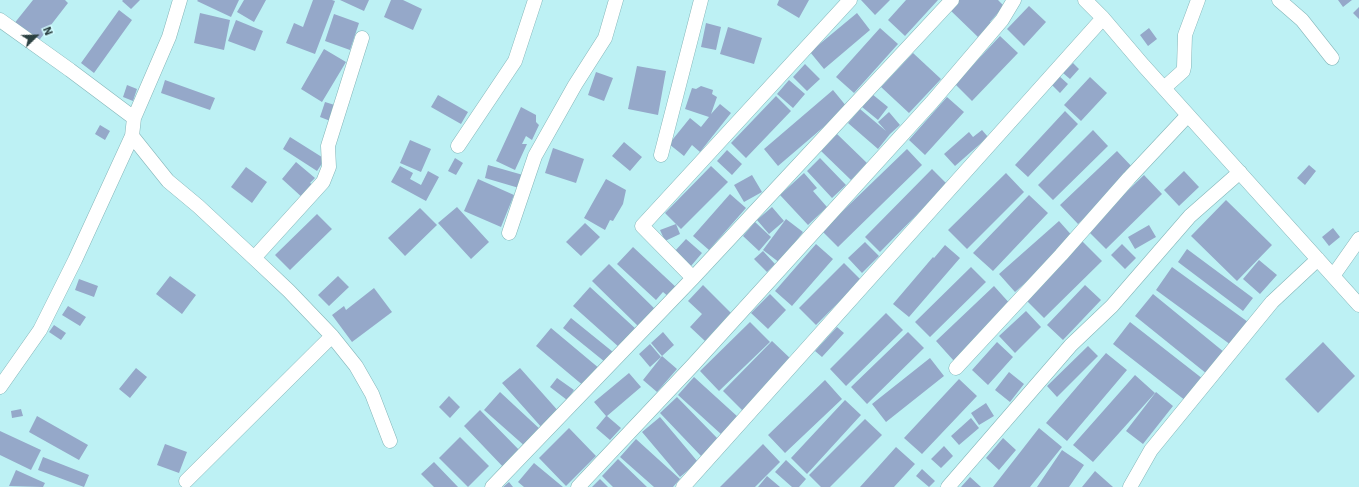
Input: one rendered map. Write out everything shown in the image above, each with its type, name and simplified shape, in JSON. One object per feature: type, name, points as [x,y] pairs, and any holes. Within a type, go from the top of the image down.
[{"type":"street","points":[[0,388],[40,330],[75,260],[132,136],[134,118],[168,37],[180,0]]},
{"type":"street","points":[[458,146],[515,61],[535,0]]},
{"type":"street","points":[[509,233],[535,156],[575,85],[605,38],[616,0]]},
{"type":"street","points":[[661,155],[701,0]]},
{"type":"street","points":[[693,278],[642,226],[850,0]]},
{"type":"street","points":[[492,487],[693,278],[952,0]]},
{"type":"street","points":[[578,487],[693,365],[932,102],[1002,20],[1014,0]]},
{"type":"street","points":[[1085,0],[1103,18],[1359,305]]},
{"type":"street","points":[[1164,88],[1183,71],[1185,35],[1198,0]]},
{"type":"street","points":[[1279,0],[1302,20],[1332,58]]},
{"type":"street","points":[[683,487],[1103,18]]},
{"type":"street","points":[[0,20],[134,118]]},
{"type":"street","points":[[254,258],[323,182],[329,167],[328,146],[362,38]]},
{"type":"street","points":[[956,368],[1056,261],[1129,178],[1188,115]]},
{"type":"street","points":[[132,136],[168,181],[198,206],[289,291],[332,336],[356,366],[372,394],[390,441]]},
{"type":"street","points":[[948,487],[1062,356],[1112,306],[1190,216],[1240,172]]},
{"type":"street","points":[[1333,276],[1359,239]]},
{"type":"street","points":[[1130,487],[1151,450],[1272,302],[1318,259]]},
{"type":"street","points":[[186,481],[332,336]]},
{"type":"building","points":[[33,0],[65,0],[68,3],[37,43],[13,25]]},
{"type":"building","points":[[140,0],[131,9],[122,1]]},
{"type":"building","points":[[239,0],[231,17],[197,1]]},
{"type":"building","points":[[244,0],[266,0],[254,22],[237,12]]},
{"type":"building","points":[[313,0],[335,1],[315,54],[286,43],[294,23],[303,27]]},
{"type":"building","points":[[340,0],[369,0],[364,11]]},
{"type":"building","points":[[391,0],[403,0],[422,9],[413,30],[384,17]]},
{"type":"building","points":[[779,0],[809,0],[799,18],[777,5]]},
{"type":"building","points":[[861,0],[890,0],[875,15]]},
{"type":"building","points":[[906,0],[938,0],[905,36],[888,20]]},
{"type":"building","points":[[958,0],[998,0],[1004,6],[978,37],[949,9]]},
{"type":"building","points":[[1338,0],[1352,0],[1343,7]]},
{"type":"building","points":[[1029,6],[1046,22],[1024,46],[1007,29]]},
{"type":"building","points":[[1359,7],[1359,19],[1353,13]]},
{"type":"building","points":[[119,10],[132,20],[94,73],[81,63]]},
{"type":"building","points":[[200,13],[230,20],[224,50],[194,43]]},
{"type":"building","points":[[857,13],[870,30],[824,69],[810,52]]},
{"type":"building","points":[[334,14],[359,23],[350,50],[325,41]]},
{"type":"building","points":[[236,20],[263,31],[255,51],[228,41]]},
{"type":"building","points":[[706,23],[721,27],[716,50],[701,47]]},
{"type":"building","points":[[728,27],[762,38],[754,64],[720,54]]},
{"type":"building","points":[[880,28],[898,44],[854,93],[836,77]]},
{"type":"building","points":[[1149,28],[1157,39],[1148,46],[1140,35]]},
{"type":"building","points":[[1000,36],[1018,53],[972,101],[955,84]]},
{"type":"building","points":[[324,49],[346,62],[322,102],[301,89]]},
{"type":"building","points":[[913,53],[941,79],[909,113],[881,87]]},
{"type":"building","points":[[1073,63],[1079,69],[1070,79],[1063,73]]},
{"type":"building","points":[[805,64],[820,79],[807,91],[793,77]]},
{"type":"building","points":[[637,66],[666,71],[658,115],[628,109]]},
{"type":"building","points":[[596,72],[613,78],[604,101],[588,95]]},
{"type":"building","points":[[1058,75],[1068,84],[1060,93],[1050,83]]},
{"type":"building","points":[[1090,77],[1107,93],[1081,121],[1064,105]]},
{"type":"building","points":[[165,80],[215,98],[210,110],[161,93]]},
{"type":"building","points":[[789,80],[805,94],[793,108],[777,94]]},
{"type":"building","points":[[127,85],[137,89],[133,101],[123,97]]},
{"type":"building","points":[[701,86],[713,90],[712,94],[717,97],[711,114],[720,104],[731,113],[700,152],[692,145],[684,156],[669,144],[690,118],[701,127],[709,117],[685,109],[692,88],[696,89]]},
{"type":"building","points":[[833,90],[847,107],[778,166],[764,149]]},
{"type":"building","points":[[872,94],[888,107],[878,120],[862,107]]},
{"type":"building","points":[[438,95],[468,112],[461,124],[431,107]]},
{"type":"building","points":[[776,96],[791,111],[746,158],[731,143]]},
{"type":"building","points":[[947,97],[964,112],[925,155],[909,140]]},
{"type":"building","points":[[325,102],[338,106],[333,122],[320,117]]},
{"type":"building","points":[[521,107],[536,115],[536,122],[539,125],[532,140],[526,136],[522,144],[527,144],[515,170],[496,161]]},
{"type":"building","points":[[860,109],[886,131],[878,122],[889,112],[900,125],[890,134],[878,149],[848,123]]},
{"type":"building","points":[[1065,111],[1078,124],[1028,177],[1015,165]]},
{"type":"building","points":[[100,125],[110,131],[105,140],[95,134]]},
{"type":"building","points":[[982,130],[988,137],[955,166],[944,154],[969,132],[973,137]]},
{"type":"building","points":[[1093,130],[1108,146],[1053,200],[1038,185]]},
{"type":"building","points":[[837,134],[867,163],[851,180],[821,151]]},
{"type":"building","points":[[290,137],[325,159],[317,171],[283,149]]},
{"type":"building","points":[[410,140],[431,149],[421,172],[400,163]]},
{"type":"building","points":[[624,142],[642,157],[630,171],[612,156]]},
{"type":"building","points":[[553,148],[584,159],[576,183],[545,173]]},
{"type":"building","points":[[907,149],[922,165],[838,247],[822,231]]},
{"type":"building","points":[[727,150],[742,164],[732,175],[717,161]]},
{"type":"building","points":[[1117,151],[1135,170],[1078,224],[1060,205]]},
{"type":"building","points":[[455,158],[463,163],[456,175],[448,171]]},
{"type":"building","points":[[820,158],[846,185],[832,198],[807,171]]},
{"type":"building","points":[[296,162],[315,178],[310,183],[315,186],[304,199],[282,179]]},
{"type":"building","points":[[488,165],[523,175],[519,188],[485,178]]},
{"type":"building","points":[[1309,165],[1316,171],[1305,185],[1297,178]]},
{"type":"building","points":[[400,166],[413,173],[410,179],[421,185],[428,171],[439,177],[426,201],[391,182]]},
{"type":"building","points":[[711,166],[728,182],[681,229],[665,213]]},
{"type":"building","points":[[246,167],[267,182],[252,203],[231,187]]},
{"type":"building","points":[[932,169],[947,184],[880,252],[865,237]]},
{"type":"building","points":[[1184,171],[1199,187],[1179,206],[1164,190]]},
{"type":"building","points":[[804,173],[817,188],[813,191],[827,207],[808,225],[780,195]]},
{"type":"building","points":[[1006,173],[1024,192],[967,249],[948,230]]},
{"type":"building","points":[[752,175],[762,192],[744,202],[734,185]]},
{"type":"building","points":[[1144,175],[1162,194],[1106,249],[1087,230]]},
{"type":"building","points":[[478,179],[514,195],[501,227],[464,211]]},
{"type":"building","points":[[606,179],[626,190],[623,204],[613,221],[610,220],[605,230],[584,218]]},
{"type":"building","points":[[730,194],[746,208],[709,250],[693,236]]},
{"type":"building","points":[[1029,195],[1048,213],[993,271],[973,253]]},
{"type":"building","points":[[1226,200],[1272,245],[1237,281],[1191,236]]},
{"type":"building","points":[[457,207],[489,242],[471,259],[438,223]]},
{"type":"building","points":[[772,207],[784,221],[769,234],[757,220]]},
{"type":"building","points":[[420,208],[437,225],[405,256],[388,238]]},
{"type":"building","points":[[317,214],[332,229],[290,270],[275,255]]},
{"type":"building","points":[[786,219],[803,232],[780,263],[763,250]]},
{"type":"building","points":[[1059,221],[1075,239],[1015,292],[999,274]]},
{"type":"building","points":[[755,222],[771,237],[759,251],[743,236]]},
{"type":"building","points":[[585,223],[600,237],[581,256],[566,242]]},
{"type":"building","points":[[676,224],[680,234],[665,241],[660,230]]},
{"type":"building","points":[[1149,225],[1156,237],[1135,249],[1128,237]]},
{"type":"building","points":[[1333,228],[1340,237],[1329,246],[1322,237]]},
{"type":"building","points":[[686,239],[702,253],[691,266],[674,252]]},
{"type":"building","points":[[1082,241],[1102,261],[1044,318],[1024,298]]},
{"type":"building","points":[[865,242],[879,256],[862,273],[848,258]]},
{"type":"building","points":[[816,244],[833,259],[792,306],[775,291]]},
{"type":"building","points":[[1122,244],[1136,258],[1125,269],[1111,255]]},
{"type":"building","points":[[945,245],[960,258],[909,317],[893,304]]},
{"type":"building","points":[[633,247],[678,289],[670,298],[663,292],[656,300],[617,264]]},
{"type":"building","points":[[1187,249],[1253,298],[1243,311],[1178,262]]},
{"type":"building","points":[[763,251],[775,264],[767,272],[754,259]]},
{"type":"building","points":[[1259,260],[1277,275],[1260,294],[1243,279]]},
{"type":"building","points":[[844,263],[861,280],[816,325],[799,308]]},
{"type":"building","points":[[609,264],[656,310],[639,327],[592,281]]},
{"type":"building","points":[[971,267],[986,282],[930,337],[915,322]]},
{"type":"building","points":[[1172,267],[1248,322],[1231,345],[1156,290]]},
{"type":"building","points":[[170,276],[196,295],[182,314],[156,294]]},
{"type":"building","points":[[338,276],[349,287],[329,306],[318,295]]},
{"type":"building","points":[[79,279],[98,286],[94,297],[75,290]]},
{"type":"building","points":[[703,285],[731,313],[705,341],[690,327],[702,314],[688,301]]},
{"type":"building","points":[[1085,285],[1101,300],[1063,340],[1047,325]]},
{"type":"building","points":[[994,286],[1012,306],[954,361],[936,341]]},
{"type":"building","points":[[590,287],[637,330],[620,348],[573,306]]},
{"type":"building","points":[[374,288],[392,312],[352,342],[332,315],[344,306],[346,310]]},
{"type":"building","points":[[770,294],[786,310],[768,329],[751,313]]},
{"type":"building","points":[[1153,294],[1224,352],[1207,374],[1135,316]]},
{"type":"building","points":[[68,306],[86,317],[80,326],[62,315]]},
{"type":"building","points":[[1026,311],[1041,327],[1015,353],[999,336]]},
{"type":"building","points":[[886,313],[903,330],[846,386],[830,369]]},
{"type":"building","points":[[571,318],[613,352],[605,362],[563,328]]},
{"type":"building","points":[[750,322],[770,342],[719,391],[700,371]]},
{"type":"building","points":[[1130,322],[1203,379],[1186,401],[1113,344]]},
{"type":"building","points":[[54,325],[66,333],[61,340],[49,332]]},
{"type":"building","points":[[837,327],[844,333],[822,357],[815,351]]},
{"type":"building","points":[[551,328],[600,369],[585,387],[536,346]]},
{"type":"building","points":[[663,332],[674,345],[662,356],[651,343]]},
{"type":"building","points":[[908,332],[924,348],[867,404],[851,387]]},
{"type":"building","points":[[772,341],[792,360],[743,411],[723,391]]},
{"type":"building","points":[[997,342],[1013,357],[988,385],[972,370]]},
{"type":"building","points":[[1323,342],[1355,376],[1318,413],[1285,379]]},
{"type":"building","points":[[650,344],[661,357],[650,367],[639,354]]},
{"type":"building","points":[[1088,346],[1098,356],[1057,397],[1047,386]]},
{"type":"building","points":[[1106,353],[1127,370],[1067,441],[1046,423]]},
{"type":"building","points":[[662,356],[677,369],[657,392],[643,380]]},
{"type":"building","points":[[930,358],[944,376],[886,422],[872,404]]},
{"type":"building","points":[[136,368],[147,377],[130,398],[119,389]]},
{"type":"building","points":[[520,368],[560,413],[543,429],[502,383]]},
{"type":"building","points":[[1009,372],[1024,384],[1010,402],[995,390]]},
{"type":"building","points":[[629,373],[641,387],[607,416],[621,428],[610,440],[596,428],[606,416],[594,402]]},
{"type":"building","points":[[1135,375],[1155,393],[1093,462],[1073,445]]},
{"type":"building","points":[[694,377],[738,417],[722,435],[678,395]]},
{"type":"building","points":[[557,378],[574,390],[567,400],[550,387]]},
{"type":"building","points":[[959,379],[977,396],[922,454],[904,438]]},
{"type":"building","points":[[825,380],[842,399],[785,453],[768,435]]},
{"type":"building","points":[[500,392],[542,431],[527,448],[484,410]]},
{"type":"building","points":[[1156,392],[1173,406],[1143,444],[1126,431]]},
{"type":"building","points":[[449,396],[460,407],[450,418],[439,407]]},
{"type":"building","points":[[677,397],[718,439],[701,456],[660,413]]},
{"type":"building","points":[[845,400],[861,415],[807,474],[791,458]]},
{"type":"building","points":[[986,403],[994,416],[979,425],[971,413]]},
{"type":"building","points":[[21,409],[23,416],[12,418],[11,411]]},
{"type":"building","points":[[480,410],[523,454],[506,470],[464,426]]},
{"type":"building","points":[[37,416],[88,445],[79,460],[29,432]]},
{"type":"building","points":[[660,417],[698,462],[680,477],[642,432]]},
{"type":"building","points":[[971,418],[979,428],[959,445],[951,436]]},
{"type":"building","points":[[865,419],[882,435],[830,487],[821,487],[809,475]]},
{"type":"building","points":[[569,428],[596,456],[566,486],[539,458]]},
{"type":"building","points":[[1039,428],[1062,447],[1030,487],[993,487]]},
{"type":"building","points":[[0,431],[41,450],[31,470],[0,455]]},
{"type":"building","points":[[460,437],[489,466],[468,487],[439,458]]},
{"type":"building","points":[[1003,438],[1016,450],[999,470],[986,458]]},
{"type":"building","points":[[636,439],[680,479],[673,487],[654,487],[620,457]]},
{"type":"building","points":[[165,444],[187,452],[179,473],[157,465]]},
{"type":"building","points":[[763,444],[780,462],[755,487],[720,487]]},
{"type":"building","points":[[944,446],[953,456],[941,468],[931,459]]},
{"type":"building","points":[[896,447],[915,464],[894,487],[860,487]]},
{"type":"building","points":[[1062,450],[1084,465],[1069,487],[1037,487]]},
{"type":"building","points":[[43,457],[89,475],[84,487],[38,470]]},
{"type":"building","points":[[618,459],[647,487],[613,487],[602,476]]},
{"type":"building","points":[[786,460],[806,479],[799,487],[792,487],[775,472]]},
{"type":"building","points":[[434,462],[458,487],[434,487],[421,474]]},
{"type":"building","points":[[534,463],[563,487],[524,487],[518,482]]},
{"type":"building","points":[[922,469],[935,481],[929,487],[916,476]]},
{"type":"building","points":[[16,470],[45,483],[43,487],[9,486]]},
{"type":"building","points":[[1095,471],[1113,487],[1082,487]]},
{"type":"building","points":[[767,476],[780,487],[758,487]]},
{"type":"building","points":[[970,477],[981,487],[961,487]]},
{"type":"building","points":[[600,479],[608,487],[592,487]]},
{"type":"building","points":[[509,482],[513,487],[503,487]]}]
